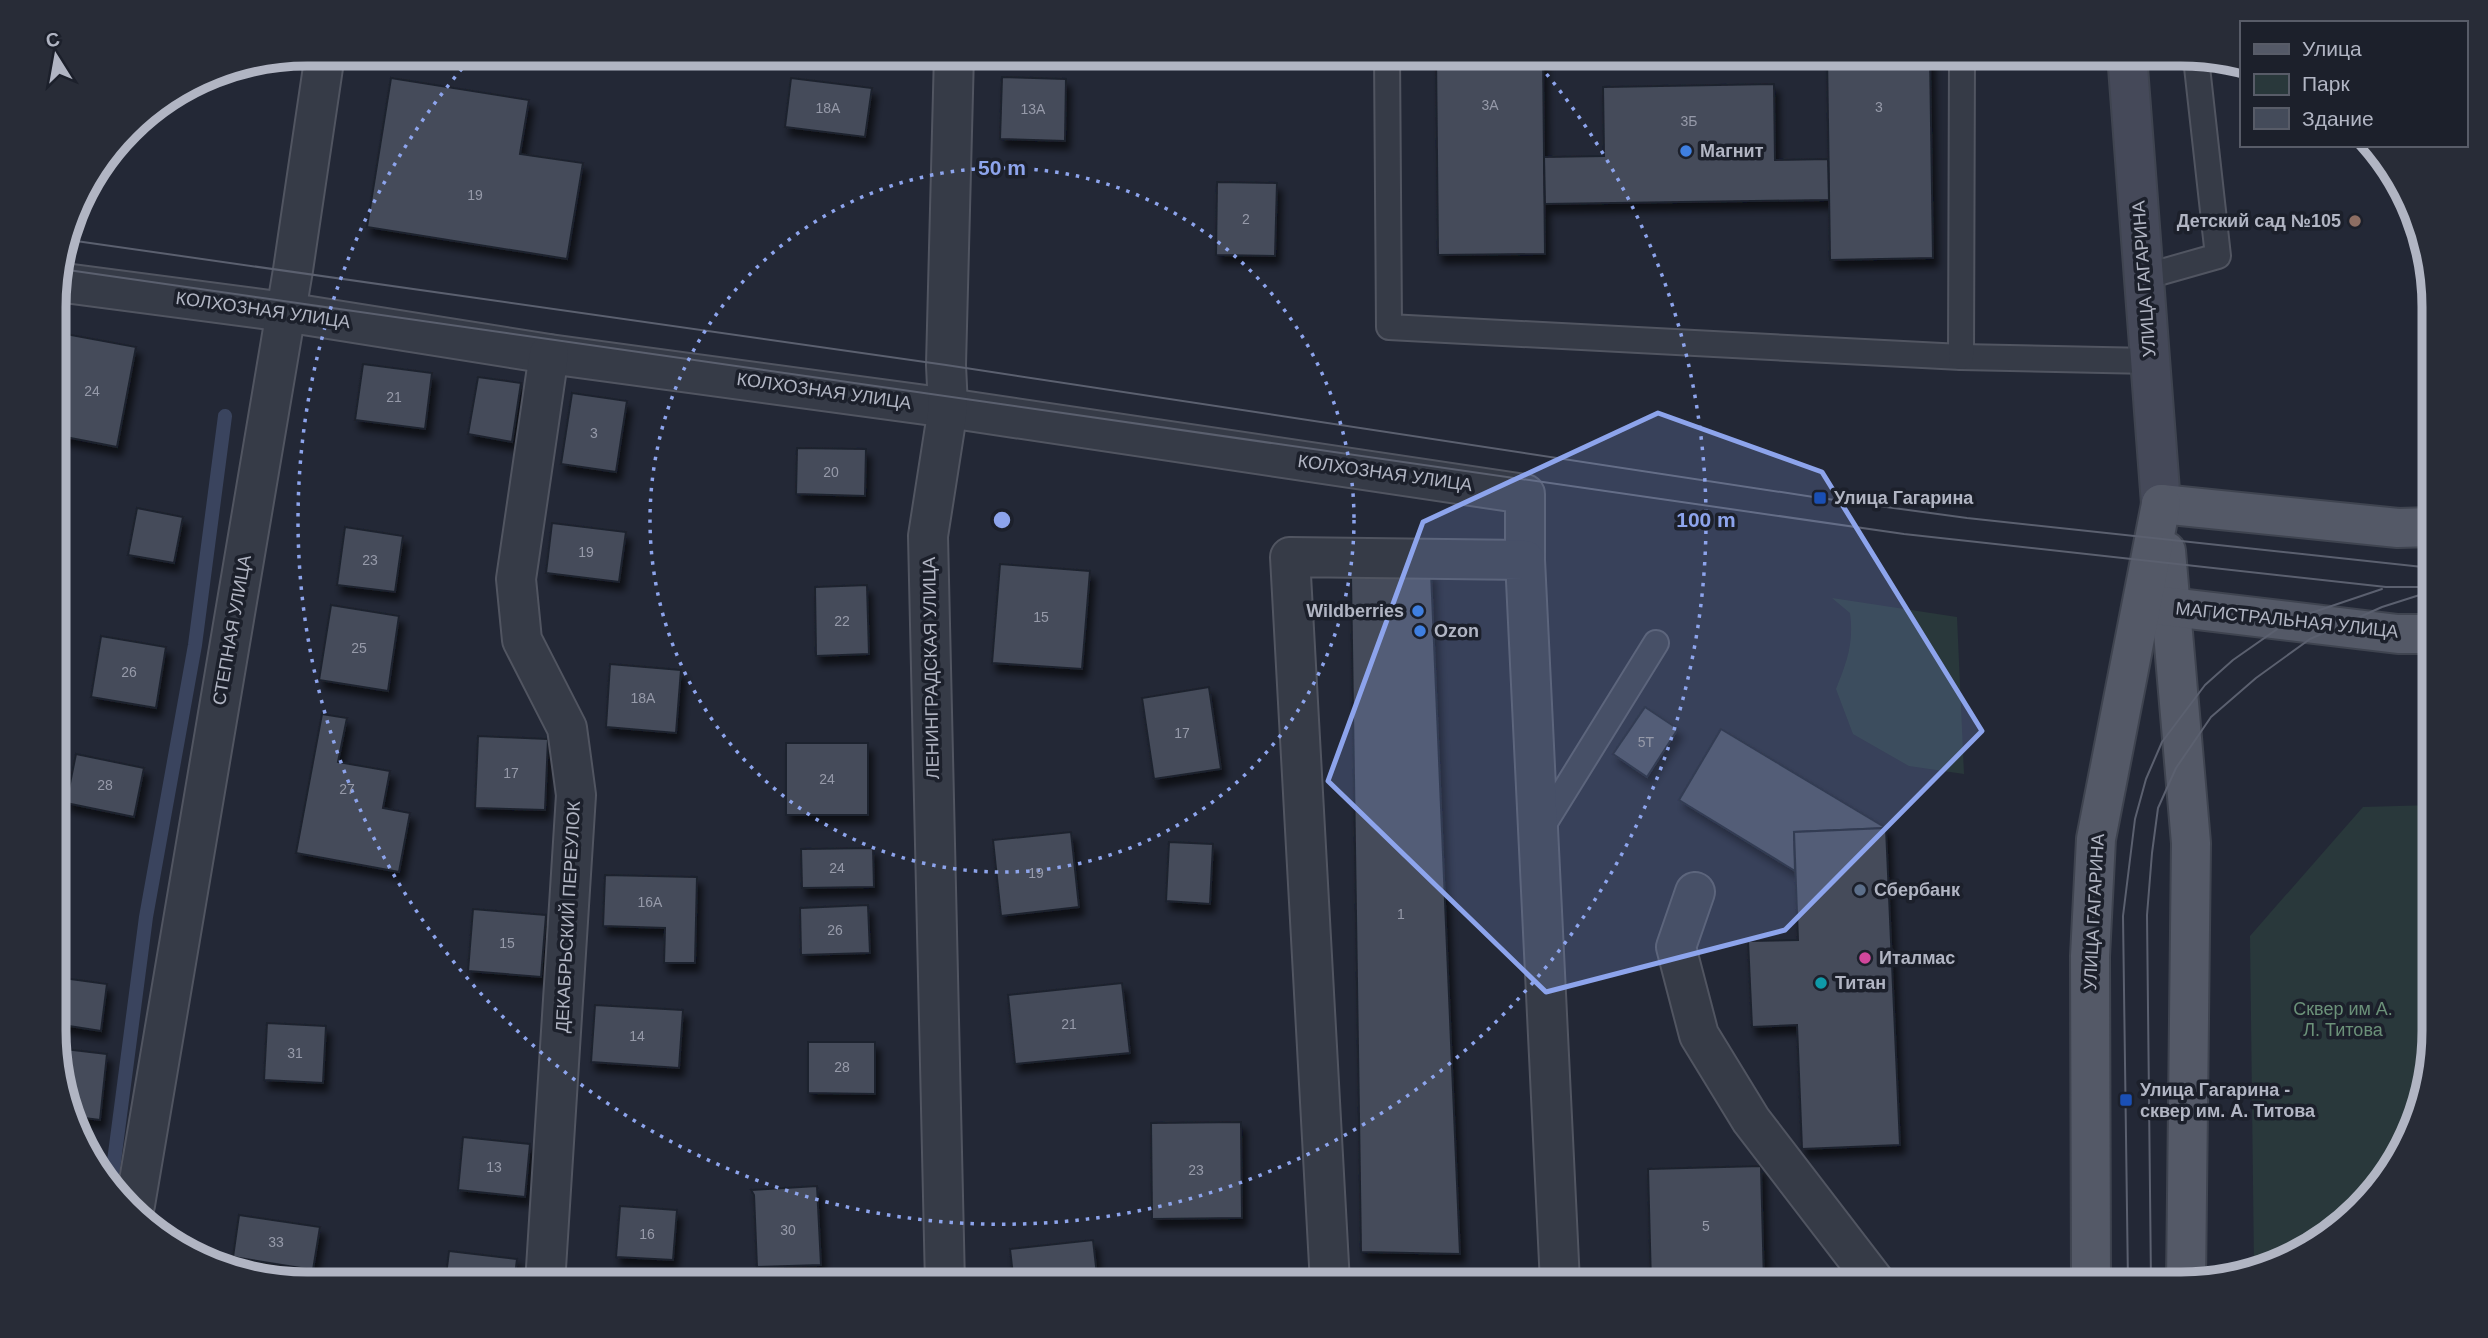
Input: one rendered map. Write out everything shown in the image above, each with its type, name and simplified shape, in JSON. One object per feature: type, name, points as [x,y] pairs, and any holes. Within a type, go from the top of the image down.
[{"type":"main road","name":"УЛИЦА ГАГАРИНА","points":[[2128,66],[2161,504],[2156,605],[2191,843],[2186,1271]]},
{"type":"main road","points":[[2161,504],[2398,528],[2422,527]]},
{"type":"main road","name":"УЛИЦА ГАГАРИНА","points":[[2091,1271],[2090,956],[2096,839],[2156,605]]},
{"type":"main road","name":"МАГИСТРАЛЬНАЯ УЛИЦА","points":[[2156,605],[2398,634],[2422,634]]},
{"type":"street","name":"СТЕПНАЯ УЛИЦА","points":[[136,1199],[285,312],[323,67]]},
{"type":"street","name":"ЛЕНИНГРАДСКАЯ УЛИЦА","points":[[946,1272],[928,536],[947,408],[954,67]]},
{"type":"street","name":"КОЛХОЗНАЯ УЛИЦА","points":[[68,283],[285,312],[549,354],[947,408],[1525,494],[1525,560]]},
{"type":"street","name":"ДЕКАБРЬСКИЙ ПЕРЕУЛОК","points":[[546,1272],[576,794],[567,728],[523,640],[516,579],[549,354]]},
{"type":"street","points":[[1329,1271],[1290,557],[1525,560],[1559,1271]]},
{"type":"street","points":[[1695,892],[1676,947],[1699,1035],[1751,1121],[1867,1271]]},
{"type":"lane","points":[[1387,66],[1389,327],[1961,357],[2150,362]]},
{"type":"lane","points":[[1961,357],[1962,66]]},
{"type":"lane","points":[[2144,277],[2218,256],[2197,67]]},
{"type":"lane","points":[[1538,833],[1656,643]]},
{"type":"highlighted area","points":[[1658,413],[1822,472],[1982,731],[1785,930],[1546,992],[1328,781],[1423,522]]},
{"type":"green space","points":[[1832,598],[1957,617],[1964,774],[1909,766],[1853,734],[1836,689],[1849,652],[1850,613]]},
{"type":"green space","name":"Сквер им А. Л. Титова","points":[[2422,805],[2422,1030],[2413,1093],[2397,1137],[2362,1189],[2339,1212],[2314,1231],[2287,1247],[2254,1260],[2250,936],[2363,807]]},
{"type":"building","points":[[1436,66],[1543,66],[1545,254],[1438,255]]},
{"type":"building","points":[[1827,66],[1930,66],[1933,258],[1830,260]]},
{"type":"building","points":[[1002,77],[1066,79],[1065,141],[1000,139]]},
{"type":"building","points":[[391,78],[529,100],[520,154],[583,163],[567,259],[367,227]]},
{"type":"building","points":[[791,78],[872,88],[865,137],[785,127]]},
{"type":"building","points":[[1774,84],[1775,160],[1828,159],[1829,200],[1545,204],[1544,157],[1604,156],[1603,87]]},
{"type":"building","points":[[1217,182],[1277,183],[1275,256],[1216,255]]},
{"type":"building","points":[[67,334],[136,347],[117,447],[67,437]]},
{"type":"building","points":[[363,364],[432,373],[425,429],[355,420]]},
{"type":"building","points":[[478,377],[521,383],[512,442],[468,434]]},
{"type":"building","points":[[572,393],[627,401],[616,472],[561,464]]},
{"type":"building","points":[[797,448],[866,449],[865,496],[796,494]]},
{"type":"building","points":[[137,508],[183,517],[174,563],[128,555]]},
{"type":"building","points":[[552,523],[626,532],[619,582],[546,573]]},
{"type":"building","points":[[345,527],[403,536],[395,592],[337,585]]},
{"type":"building","points":[[1000,564],[1090,571],[1082,669],[992,663]]},
{"type":"building","points":[[1431,572],[1460,1254],[1361,1252],[1351,576]]},
{"type":"building","points":[[867,585],[869,654],[816,656],[815,587]]},
{"type":"building","points":[[331,605],[399,616],[388,691],[319,680]]},
{"type":"building","points":[[101,636],[166,647],[156,708],[91,697]]},
{"type":"building","points":[[610,664],[681,670],[676,733],[606,727]]},
{"type":"building","points":[[1209,687],[1221,769],[1154,779],[1142,698]]},
{"type":"building","points":[[1645,707],[1678,729],[1647,777],[1613,754]]},
{"type":"building","points":[[322,714],[347,718],[338,762],[390,771],[383,808],[410,813],[399,872],[296,853]]},
{"type":"building","points":[[1721,729],[1886,828],[1794,832],[1795,871],[1679,800]]},
{"type":"building","points":[[478,736],[548,739],[545,810],[475,808]]},
{"type":"building","points":[[786,743],[868,743],[868,815],[786,815]]},
{"type":"building","points":[[76,754],[144,768],[134,817],[66,801]]},
{"type":"building","name":"Титан","points":[[1886,828],[1900,1145],[1802,1149],[1797,1025],[1752,1027],[1748,941],[1798,940],[1794,832]]},
{"type":"building","points":[[1071,832],[1079,907],[1001,916],[993,840]]},
{"type":"building","points":[[1169,842],[1213,844],[1210,904],[1166,901]]},
{"type":"building","points":[[873,848],[874,887],[802,888],[801,849]]},
{"type":"building","points":[[605,875],[697,877],[695,963],[664,963],[665,928],[603,926]]},
{"type":"building","points":[[868,905],[870,953],[801,955],[800,908]]},
{"type":"building","points":[[473,909],[546,915],[541,977],[468,971]]},
{"type":"building","points":[[66,978],[107,984],[101,1031],[66,1026]]},
{"type":"building","points":[[1122,983],[1130,1053],[1015,1064],[1008,995]]},
{"type":"building","points":[[595,1005],[683,1010],[679,1068],[591,1062]]},
{"type":"building","points":[[267,1023],[326,1026],[323,1083],[264,1080]]},
{"type":"building","points":[[808,1042],[875,1042],[875,1094],[808,1093]]},
{"type":"building","points":[[68,1049],[107,1054],[100,1120],[83,1118],[71,1078]]},
{"type":"building","points":[[1241,1122],[1242,1218],[1152,1219],[1151,1123]]},
{"type":"building","points":[[463,1137],[530,1144],[525,1197],[458,1190]]},
{"type":"building","points":[[1761,1166],[1764,1271],[1651,1271],[1648,1169]]},
{"type":"building","points":[[817,1186],[821,1265],[757,1267],[754,1195],[751,1190]]},
{"type":"building","points":[[620,1206],[677,1210],[673,1260],[616,1257]]},
{"type":"building","points":[[239,1215],[320,1227],[313,1270],[233,1257]]},
{"type":"building","points":[[1093,1240],[1097,1272],[1013,1272],[1010,1249]]},
{"type":"building","points":[[449,1251],[517,1259],[515,1272],[446,1272]]},
{"type":"waterway","points":[[113,1171],[146,917],[195,645],[225,416]]},
{"type":"tram line","points":[[76,241],[946,365],[1820,498],[1967,518],[2422,567]]},
{"type":"tram line","points":[[70,270],[1904,534],[2386,587],[2422,587]]},
{"type":"tram line","points":[[2128,1271],[2123,916],[2135,819],[2146,779],[2162,742],[2205,685],[2233,660],[2290,620],[2382,589]]},
{"type":"tram line","points":[[2151,1271],[2147,915],[2158,808],[2176,768],[2211,717],[2256,678],[2310,639],[2382,607],[2422,594]]},
{"type":"place","name":"Магнит","points":[[1686,151]]},
{"type":"place","name":"Детский сад №105","points":[[2355,221]]},
{"type":"place","name":"Улица Гагарина","points":[[1820,498]]},
{"type":"place","name":"Wildberries","points":[[1418,611]]},
{"type":"place","name":"Ozon","points":[[1420,631]]},
{"type":"place","name":"Сбербанк","points":[[1860,890]]},
{"type":"place","name":"Италмас","points":[[1865,958]]},
{"type":"place","name":"Титан","points":[[1821,983]]},
{"type":"place","name":"Улица Гагарина - сквер им. А. Титова","points":[[2126,1100]]}]
